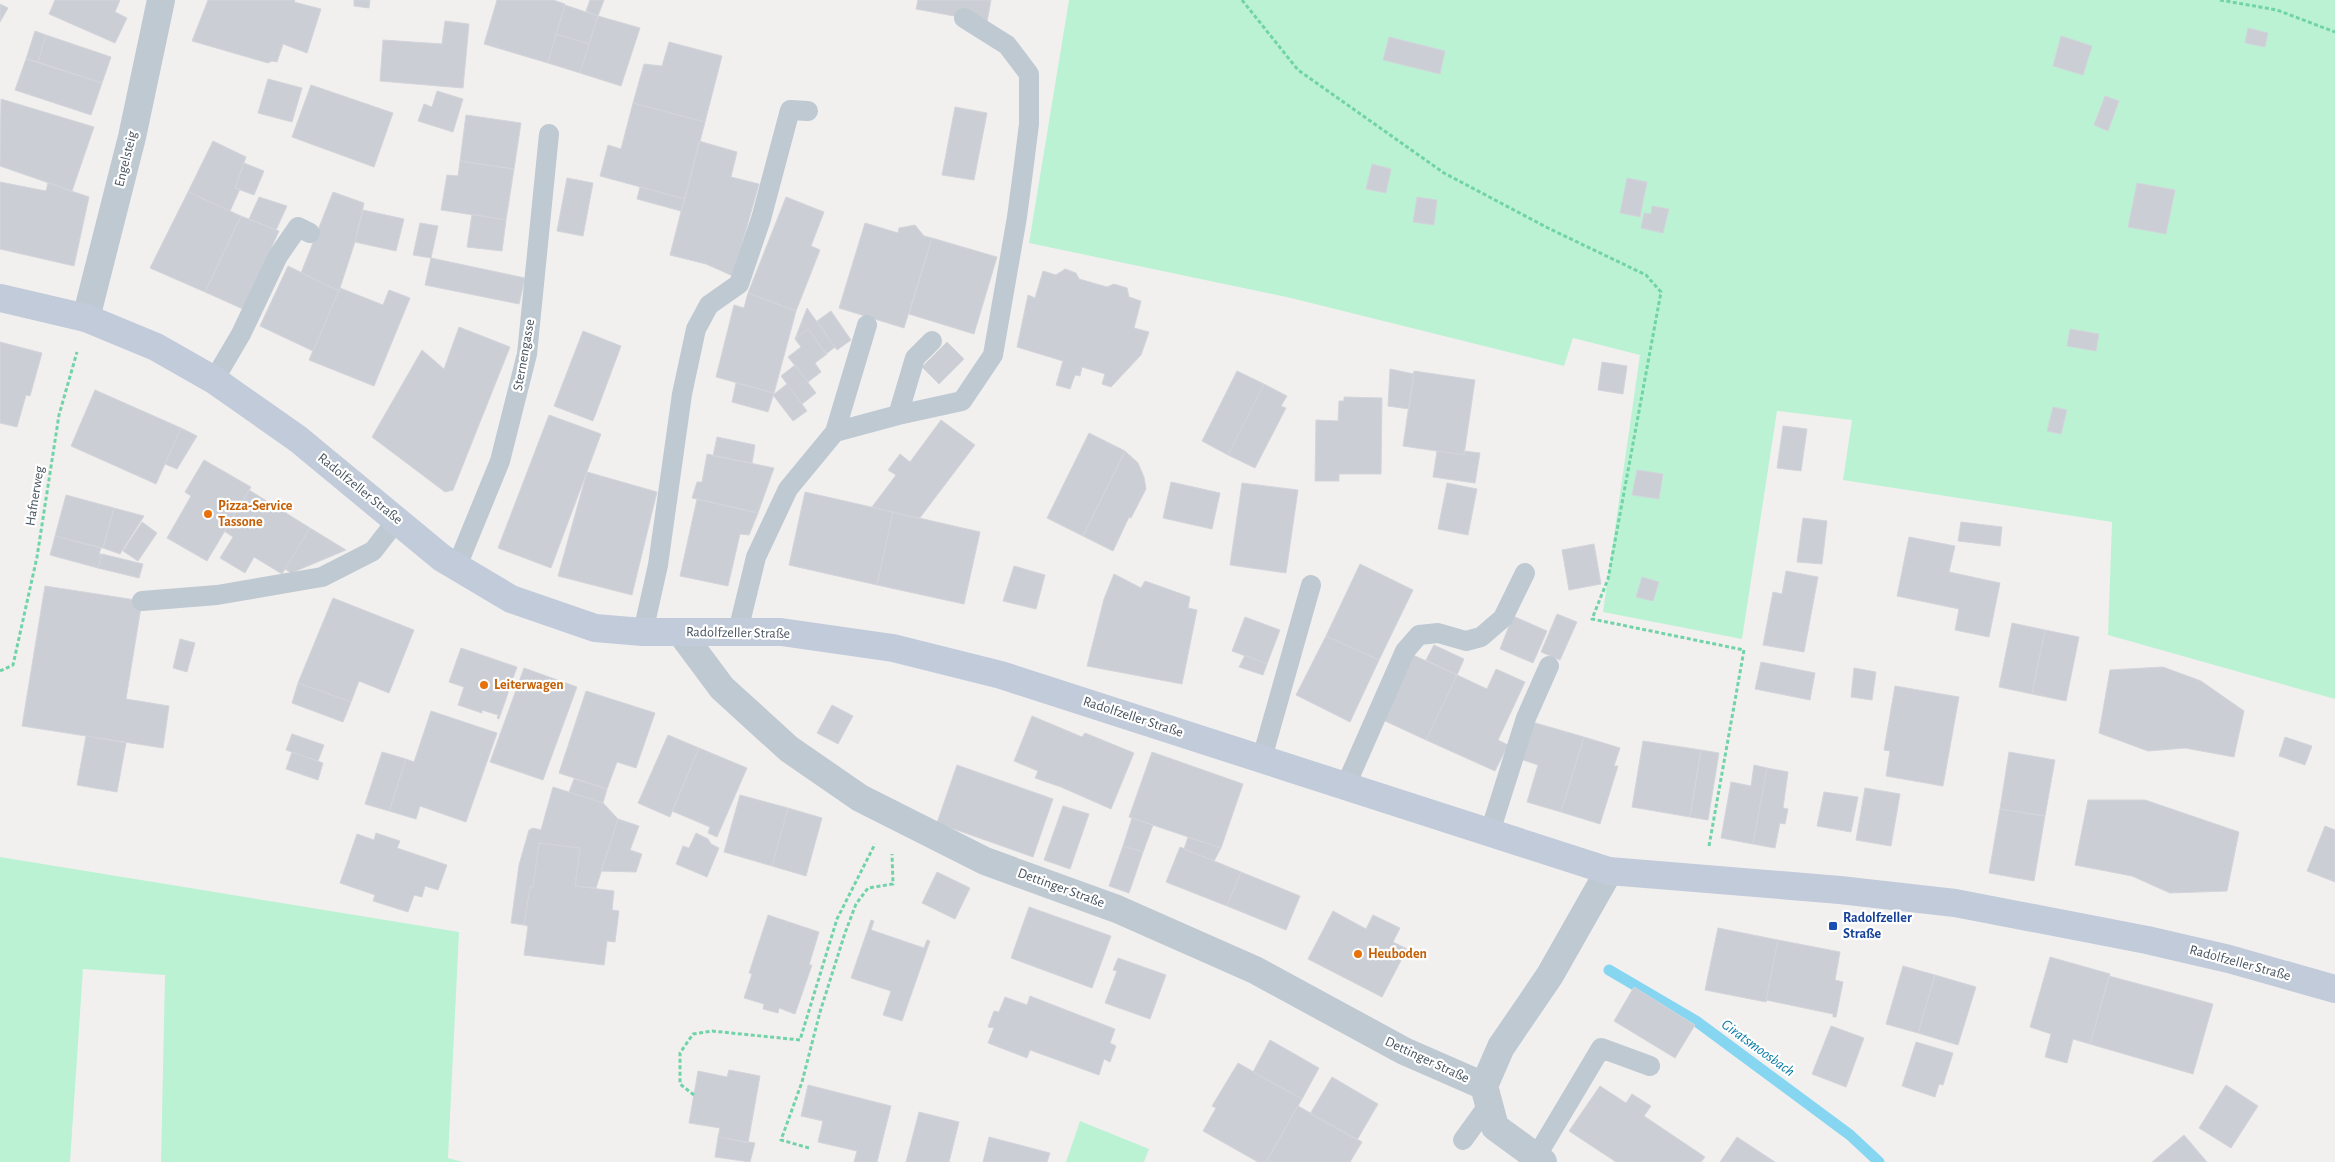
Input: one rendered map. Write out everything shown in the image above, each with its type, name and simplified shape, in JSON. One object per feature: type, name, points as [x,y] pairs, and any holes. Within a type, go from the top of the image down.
[{"type":"main road","name":"Radolfzeller Straße","points":[[0,298],[86,318],[156,347],[214,380],[298,439],[442,558],[511,599],[595,628],[681,633],[781,632],[893,648],[1001,675],[1609,871],[1848,891],[1955,903],[2147,940],[2229,959],[2335,989]]},
{"type":"street","name":"Engelsteig","points":[[86,318],[132,138],[161,0]]},
{"type":"street","name":"Dettinger Straße","points":[[681,633],[722,688],[790,749],[860,798],[985,861],[1117,909],[1255,970],[1486,1095],[1501,1047],[1550,974],[1609,871]]},
{"type":"street","points":[[1486,1095],[1495,1127],[1540,1159]]},
{"type":"lane","points":[[835,432],[898,415],[962,401],[993,355],[1017,217],[1028,124],[1029,74],[1007,45],[964,18]]},
{"type":"lane","points":[[643,632],[658,565],[682,394],[696,329],[709,305],[739,284],[761,219],[790,110],[808,111]]},
{"type":"lane","name":"Sternengasse","points":[[457,566],[500,461],[527,354],[549,134]]},
{"type":"lane","points":[[214,380],[241,334],[278,256],[298,228],[310,233]]},
{"type":"lane","points":[[738,631],[756,557],[788,489],[835,432],[867,326]]},
{"type":"lane","points":[[898,415],[916,358],[932,341]]},
{"type":"lane","points":[[142,601],[217,595],[322,576],[372,551],[398,520]]},
{"type":"lane","points":[[1346,785],[1405,651],[1419,635],[1438,633],[1466,641],[1481,637],[1503,618],[1524,573]]},
{"type":"lane","points":[[1262,758],[1311,585]]},
{"type":"lane","points":[[1490,832],[1526,718],[1549,666]]},
{"type":"lane","points":[[1540,1159],[1601,1048],[1650,1066]]},
{"type":"lane","points":[[1463,1140],[1486,1095]]},
{"type":"path","points":[[1242,0],[1298,70],[1444,174],[1548,228],[1646,275],[1660,292],[1608,580],[1592,619],[1744,650],[1704,880]]},
{"type":"path","points":[[2220,0],[2277,10],[2335,32]]},
{"type":"path","name":"Hafnerweg","points":[[0,671],[13,665],[37,556],[59,415],[86,318]]},
{"type":"path","points":[[694,1095],[680,1084],[680,1053],[694,1034],[712,1031],[800,1040],[837,919],[893,814]]},
{"type":"path","points":[[809,1148],[781,1140],[802,1082],[826,994],[856,904],[868,888],[893,884],[893,814]]},
{"type":"green space","points":[[1069,0],[2335,0],[2335,699],[2108,635],[2112,522],[1843,480],[1852,420],[1777,411],[1742,639],[1603,612],[1640,355],[1573,338],[1564,366],[1291,298],[1029,243]]},
{"type":"green space","points":[[0,857],[459,932],[448,1158],[463,1162],[161,1162],[165,975],[83,969],[70,1162],[0,1162]]},
{"type":"green space","points":[[1080,1121],[1149,1149],[1144,1162],[1066,1162]]},
{"type":"building","points":[[55,0],[120,0],[115,12],[127,18],[115,43],[49,14]]},
{"type":"building","points":[[208,0],[295,0],[294,2],[321,9],[307,53],[283,44],[277,62],[272,61],[268,63],[192,41]]},
{"type":"building","points":[[354,0],[370,0],[369,8],[354,6]]},
{"type":"building","points":[[497,0],[553,0],[565,4],[548,63],[484,44]]},
{"type":"building","points":[[590,0],[604,0],[598,16],[586,11]]},
{"type":"building","points":[[918,0],[991,0],[987,22],[916,9]]},
{"type":"building","points":[[0,4],[8,8],[0,22]]},
{"type":"building","points":[[565,5],[598,16],[589,44],[556,34]]},
{"type":"building","points":[[598,16],[640,28],[621,86],[580,73]]},
{"type":"building","points":[[445,21],[469,24],[463,88],[380,81],[383,40],[442,44]]},
{"type":"building","points":[[2248,28],[2268,33],[2265,47],[2245,43]]},
{"type":"building","points":[[35,31],[46,35],[38,62],[26,59]]},
{"type":"building","points":[[556,34],[589,44],[580,73],[548,63]]},
{"type":"building","points":[[46,35],[111,57],[102,83],[38,62]]},
{"type":"building","points":[[2061,36],[2092,46],[2083,75],[2053,66]]},
{"type":"building","points":[[1389,37],[1445,51],[1440,74],[1383,60]]},
{"type":"building","points":[[669,42],[722,56],[705,122],[633,103],[644,64],[662,66]]},
{"type":"building","points":[[26,59],[102,83],[91,115],[15,90]]},
{"type":"building","points":[[268,79],[302,88],[292,122],[258,113]]},
{"type":"building","points":[[311,85],[393,113],[374,167],[292,137]]},
{"type":"building","points":[[437,91],[463,99],[453,132],[418,121],[424,104],[432,107]]},
{"type":"building","points":[[2105,96],[2119,101],[2108,131],[2094,125]]},
{"type":"building","points":[[1,99],[94,127],[72,191],[0,166]]},
{"type":"building","points":[[633,103],[705,122],[685,199],[600,176],[608,145],[621,149]]},
{"type":"building","points":[[955,107],[987,113],[974,180],[942,175]]},
{"type":"building","points":[[466,115],[521,123],[514,169],[460,161]]},
{"type":"building","points":[[213,141],[246,157],[235,188],[240,189],[230,211],[188,192]]},
{"type":"building","points":[[699,141],[737,152],[731,177],[759,184],[733,276],[706,264],[670,255]]},
{"type":"building","points":[[460,161],[514,169],[506,220],[441,210],[447,175],[458,176]]},
{"type":"building","points":[[244,163],[264,171],[254,195],[235,188]]},
{"type":"building","points":[[1372,164],[1391,169],[1386,193],[1366,189]]},
{"type":"building","points":[[567,178],[593,183],[583,236],[557,231]]},
{"type":"building","points":[[1627,178],[1647,182],[1640,217],[1620,213]]},
{"type":"building","points":[[0,182],[46,191],[48,183],[89,197],[74,266],[0,249]]},
{"type":"building","points":[[2137,183],[2175,190],[2166,234],[2128,227]]},
{"type":"building","points":[[640,187],[685,199],[681,211],[637,199]]},
{"type":"building","points":[[188,192],[241,216],[205,292],[150,268]]},
{"type":"building","points":[[333,192],[364,203],[355,242],[339,291],[301,273]]},
{"type":"building","points":[[259,197],[287,206],[276,230],[249,219]]},
{"type":"building","points":[[786,197],[824,212],[811,246],[820,250],[796,311],[748,293]]},
{"type":"building","points":[[1417,197],[1437,200],[1434,225],[1413,222]]},
{"type":"building","points":[[1652,206],[1669,209],[1663,233],[1641,228],[1644,213],[1651,214]]},
{"type":"building","points":[[363,210],[404,219],[396,251],[355,242]]},
{"type":"building","points":[[472,214],[506,220],[502,251],[467,247]]},
{"type":"building","points":[[241,216],[279,231],[243,309],[205,292]]},
{"type":"building","points":[[420,223],[438,226],[431,258],[413,255]]},
{"type":"building","points":[[865,223],[898,233],[899,228],[915,225],[924,236],[932,238],[904,328],[839,308]]},
{"type":"building","points":[[932,238],[997,257],[974,334],[909,314]]},
{"type":"building","points":[[431,258],[525,278],[519,304],[425,285]]},
{"type":"building","points":[[288,266],[339,291],[313,351],[260,326]]},
{"type":"building","points":[[1065,269],[1076,273],[1079,279],[1107,287],[1114,284],[1127,288],[1129,297],[1141,301],[1134,328],[1149,332],[1141,355],[1111,387],[1102,384],[1105,374],[1082,367],[1080,376],[1075,375],[1070,389],[1056,385],[1063,361],[1017,347],[1028,295],[1035,298],[1043,271],[1056,275]]},
{"type":"building","points":[[340,288],[383,305],[389,290],[410,298],[374,386],[309,360]]},
{"type":"building","points":[[748,293],[796,311],[774,393],[716,377],[734,305],[744,308]]},
{"type":"building","points":[[807,308],[835,347],[826,354],[808,329],[795,339]]},
{"type":"building","points":[[831,311],[851,340],[837,350],[817,321]]},
{"type":"building","points":[[459,327],[510,347],[453,490],[445,492],[372,437],[422,350],[444,369]]},
{"type":"building","points":[[808,329],[827,354],[815,363],[821,372],[808,382],[788,357],[801,347],[795,339]]},
{"type":"building","points":[[2070,329],[2099,334],[2096,351],[2067,346]]},
{"type":"building","points":[[583,331],[621,346],[593,421],[554,406]]},
{"type":"building","points":[[0,342],[42,353],[30,396],[26,395],[17,427],[0,423]]},
{"type":"building","points":[[947,342],[964,359],[939,384],[922,367]]},
{"type":"building","points":[[1602,362],[1627,366],[1623,394],[1598,390]]},
{"type":"building","points":[[795,365],[816,393],[802,404],[781,376]]},
{"type":"building","points":[[1390,369],[1414,374],[1409,409],[1388,406]]},
{"type":"building","points":[[1237,371],[1264,384],[1228,455],[1202,441]]},
{"type":"building","points":[[1414,371],[1475,380],[1464,455],[1403,446]]},
{"type":"building","points":[[736,383],[774,393],[768,412],[732,402]]},
{"type":"building","points":[[787,384],[807,411],[793,421],[773,395]]},
{"type":"building","points":[[1264,384],[1287,396],[1281,406],[1286,408],[1255,468],[1228,455]]},
{"type":"building","points":[[95,390],[181,428],[156,484],[71,446]]},
{"type":"building","points":[[1344,397],[1382,398],[1381,474],[1339,474],[1339,481],[1315,481],[1316,420],[1338,421],[1339,401],[1344,401]]},
{"type":"building","points":[[2053,407],[2067,410],[2061,434],[2047,431]]},
{"type":"building","points":[[549,415],[601,434],[551,568],[498,548]]},
{"type":"building","points":[[941,420],[975,445],[919,519],[872,507],[896,475],[888,470],[900,454],[910,462]]},
{"type":"building","points":[[1783,426],[1807,429],[1801,471],[1777,468]]},
{"type":"building","points":[[181,428],[197,436],[177,469],[165,464]]},
{"type":"building","points":[[1089,433],[1125,451],[1083,536],[1047,518]]},
{"type":"building","points":[[717,437],[755,445],[752,463],[713,456]]},
{"type":"building","points":[[1125,451],[1138,463],[1144,477],[1146,489],[1131,518],[1129,517],[1113,551],[1083,536]]},
{"type":"building","points":[[1437,451],[1464,455],[1464,451],[1480,453],[1475,483],[1433,477]]},
{"type":"building","points":[[707,454],[774,468],[758,513],[692,498],[697,482],[702,482]]},
{"type":"building","name":"Pizza-Service Tassone","points":[[204,460],[251,487],[207,561],[167,538],[191,496],[185,492]]},
{"type":"building","points":[[1637,470],[1663,474],[1659,499],[1632,495]]},
{"type":"building","points":[[587,472],[657,492],[632,595],[558,576]]},
{"type":"building","points":[[1171,482],[1220,493],[1212,529],[1163,518]]},
{"type":"building","points":[[1242,483],[1298,490],[1286,573],[1230,565]]},
{"type":"building","points":[[1447,483],[1477,489],[1468,535],[1438,529]]},
{"type":"building","points":[[249,490],[310,528],[282,574],[254,557],[245,573],[220,558],[233,537],[224,531]]},
{"type":"building","points":[[805,492],[893,512],[877,585],[789,565]]},
{"type":"building","points":[[66,495],[114,508],[103,548],[55,536]]},
{"type":"building","points":[[697,499],[758,513],[749,535],[740,534],[728,586],[680,576]]},
{"type":"building","points":[[114,508],[144,516],[120,554],[103,548]]},
{"type":"building","points":[[893,512],[980,532],[964,604],[877,585]]},
{"type":"building","points":[[1803,518],[1827,521],[1822,564],[1797,562]]},
{"type":"building","points":[[142,522],[157,533],[138,561],[123,551]]},
{"type":"building","points":[[1961,522],[2002,527],[2000,546],[1958,541]]},
{"type":"building","points":[[310,528],[346,550],[291,573],[285,569]]},
{"type":"building","points":[[55,536],[101,548],[99,554],[102,554],[98,568],[50,555]]},
{"type":"building","points":[[1909,537],[1955,546],[1949,572],[2000,583],[1989,637],[1955,630],[1959,609],[1897,596]]},
{"type":"building","points":[[1594,544],[1601,584],[1569,590],[1562,550]]},
{"type":"building","points":[[102,554],[143,564],[139,578],[98,568]]},
{"type":"building","points":[[1360,564],[1413,590],[1379,660],[1326,636]]},
{"type":"building","points":[[1014,566],[1045,575],[1036,609],[1003,601]]},
{"type":"building","points":[[1786,571],[1818,577],[1804,652],[1763,645],[1773,592],[1782,594]]},
{"type":"building","points":[[1114,574],[1141,588],[1145,581],[1190,597],[1188,608],[1197,610],[1182,684],[1087,666],[1104,599]]},
{"type":"building","points":[[1642,577],[1659,582],[1653,601],[1636,597]]},
{"type":"building","points":[[45,586],[142,601],[126,699],[169,706],[163,748],[22,726]]},
{"type":"building","points":[[333,598],[414,630],[389,693],[359,681],[351,702],[298,683]]},
{"type":"building","points":[[1557,614],[1577,622],[1560,660],[1541,652]]},
{"type":"building","points":[[1513,616],[1547,631],[1533,663],[1500,649]]},
{"type":"building","points":[[1245,617],[1280,630],[1267,664],[1232,651]]},
{"type":"building","points":[[2012,623],[2045,630],[2032,694],[1999,687]]},
{"type":"building","points":[[2045,630],[2079,637],[2066,701],[2032,694]]},
{"type":"building","points":[[1326,636],[1379,660],[1350,722],[1296,695]]},
{"type":"building","points":[[180,639],[195,643],[187,672],[173,668]]},
{"type":"building","points":[[1434,645],[1464,659],[1457,675],[1426,660]]},
{"type":"building","name":"Leiterwagen","points":[[461,648],[517,667],[499,719],[497,718],[498,715],[482,710],[482,713],[458,705],[464,687],[449,682]]},
{"type":"building","points":[[1245,655],[1267,664],[1263,675],[1239,667]]},
{"type":"building","points":[[1413,655],[1457,675],[1426,740],[1383,720]]},
{"type":"building","points":[[1761,662],[1815,673],[1810,700],[1755,689]]},
{"type":"building","points":[[2163,667],[2201,681],[2244,711],[2234,757],[2185,748],[2148,751],[2099,733],[2110,670]]},
{"type":"building","points":[[524,668],[577,687],[543,780],[490,762]]},
{"type":"building","points":[[1854,668],[1876,672],[1872,700],[1851,697]]},
{"type":"building","points":[[1496,669],[1525,682],[1498,740],[1508,745],[1495,771],[1426,740],[1457,675],[1487,689]]},
{"type":"building","points":[[298,683],[351,702],[343,722],[292,703]]},
{"type":"building","points":[[1895,686],[1959,697],[1943,786],[1886,776],[1890,751],[1884,750]]},
{"type":"building","points":[[586,691],[655,713],[636,768],[617,762],[607,789],[559,773]]},
{"type":"building","points":[[832,705],[853,716],[838,744],[817,733]]},
{"type":"building","points":[[431,711],[497,733],[466,822],[420,806],[416,819],[389,811],[406,759],[414,762]]},
{"type":"building","points":[[1032,716],[1082,737],[1085,733],[1134,753],[1111,809],[1035,778],[1038,771],[1014,761]]},
{"type":"building","points":[[1532,722],[1584,737],[1561,812],[1527,802],[1538,765],[1520,759]]},
{"type":"building","points":[[292,734],[324,745],[318,761],[286,750]]},
{"type":"building","points":[[668,735],[699,748],[670,817],[638,803]]},
{"type":"building","points":[[86,736],[126,743],[117,792],[77,785]]},
{"type":"building","points":[[1584,737],[1620,748],[1614,766],[1618,766],[1600,824],[1561,812]]},
{"type":"building","points":[[2285,737],[2312,746],[2305,765],[2279,756]]},
{"type":"building","points":[[1643,741],[1701,750],[1690,817],[1632,807]]},
{"type":"building","points":[[699,748],[747,768],[717,837],[708,833],[710,827],[672,811]]},
{"type":"building","points":[[1701,750],[1719,753],[1708,820],[1690,817]]},
{"type":"building","points":[[292,752],[323,763],[318,780],[286,769]]},
{"type":"building","points":[[382,752],[406,759],[389,811],[365,804]]},
{"type":"building","points":[[1152,752],[1243,784],[1221,848],[1129,817]]},
{"type":"building","points":[[2009,752],[2055,760],[2045,816],[2000,809]]},
{"type":"building","points":[[957,765],[1053,799],[1033,857],[937,823]]},
{"type":"building","points":[[1754,765],[1767,768],[1753,844],[1721,838],[1731,782],[1751,786]]},
{"type":"building","points":[[1767,768],[1788,772],[1783,808],[1788,809],[1785,824],[1780,823],[1775,848],[1753,844]]},
{"type":"building","points":[[574,779],[607,789],[603,803],[569,792]]},
{"type":"building","points":[[553,787],[603,803],[618,819],[596,888],[575,886],[580,848],[539,843],[533,887],[530,887],[524,925],[511,923],[519,865],[529,830],[533,828],[541,830]]},
{"type":"building","points":[[1865,788],[1900,794],[1891,846],[1856,840]]},
{"type":"building","points":[[1824,792],[1858,797],[1851,832],[1817,826]]},
{"type":"building","points":[[740,795],[788,808],[772,866],[724,852]]},
{"type":"building","points":[[2088,800],[2145,800],[2239,832],[2227,891],[2170,893],[2132,876],[2075,865]]},
{"type":"building","points":[[1063,806],[1089,814],[1070,869],[1044,860]]},
{"type":"building","points":[[788,808],[822,818],[806,876],[772,866]]},
{"type":"building","points":[[2000,809],[2045,816],[2034,881],[1989,873]]},
{"type":"building","points":[[1132,818],[1153,825],[1143,852],[1123,846]]},
{"type":"building","points":[[618,819],[639,826],[630,850],[642,854],[636,872],[601,871]]},
{"type":"building","points":[[2325,826],[2335,830],[2335,882],[2307,871]]},
{"type":"building","points":[[376,833],[400,841],[397,848],[447,865],[438,890],[425,886],[422,897],[414,895],[408,912],[373,901],[375,895],[340,883],[357,834],[374,840]]},
{"type":"building","points":[[696,833],[708,839],[711,844],[719,848],[707,877],[676,864],[683,846],[689,848]]},
{"type":"building","points":[[1188,837],[1221,848],[1214,861],[1184,849]]},
{"type":"building","points":[[539,843],[580,848],[575,886],[614,891],[612,910],[619,911],[615,942],[607,941],[604,965],[524,955],[528,926],[524,925],[530,887],[533,887]]},
{"type":"building","points":[[1123,846],[1143,852],[1129,893],[1109,886]]},
{"type":"building","points":[[1180,847],[1241,872],[1227,906],[1166,882]]},
{"type":"building","points":[[937,872],[970,888],[955,919],[922,903]]},
{"type":"building","points":[[1241,872],[1300,896],[1286,930],[1227,906]]},
{"type":"building","points":[[1029,907],[1111,936],[1092,988],[1011,958]]},
{"type":"building","name":"Heuboden","points":[[1333,911],[1366,929],[1373,915],[1400,928],[1393,942],[1407,949],[1382,997],[1308,959]]},
{"type":"building","points":[[768,915],[819,932],[809,965],[812,965],[795,1014],[779,1008],[778,1013],[763,1009],[764,1004],[744,998],[752,974],[749,973]]},
{"type":"building","points":[[871,920],[874,921],[871,930],[924,948],[927,940],[930,941],[902,1021],[883,1015],[891,991],[851,978]]},
{"type":"building","points":[[1718,928],[1778,940],[1766,1002],[1705,990]]},
{"type":"building","points":[[1778,940],[1840,952],[1835,980],[1843,982],[1836,1017],[1833,1017],[1833,1014],[1766,1000]]},
{"type":"building","points":[[2050,957],[2110,974],[2090,1044],[2073,1039],[2067,1063],[2045,1057],[2051,1034],[2030,1027]]},
{"type":"building","points":[[1118,958],[1166,975],[1150,1019],[1105,1003],[1117,971],[1113,970]]},
{"type":"building","points":[[1903,966],[1935,975],[1918,1033],[1886,1024]]},
{"type":"building","points":[[1935,975],[1976,987],[1958,1045],[1918,1033]]},
{"type":"building","points":[[2109,976],[2213,1004],[2193,1074],[2090,1044]]},
{"type":"building","points":[[1634,987],[1695,1025],[1675,1058],[1614,1021]]},
{"type":"building","points":[[1030,996],[1115,1029],[1110,1043],[1116,1046],[1110,1062],[1104,1059],[1099,1075],[1030,1050],[1027,1058],[988,1043],[994,1028],[988,1027],[994,1011],[999,1012],[1005,997],[1027,1005]]},
{"type":"building","points":[[1831,1026],[1864,1038],[1846,1087],[1812,1074]]},
{"type":"building","points":[[1270,1040],[1319,1068],[1302,1099],[1253,1072]]},
{"type":"building","points":[[1916,1042],[1953,1053],[1943,1085],[1939,1084],[1935,1097],[1902,1086]]},
{"type":"building","points":[[1238,1063],[1302,1099],[1266,1162],[1258,1162],[1203,1131],[1216,1108],[1212,1106]]},
{"type":"building","points":[[729,1070],[760,1076],[748,1143],[718,1137],[720,1128],[689,1123],[698,1071],[727,1077]]},
{"type":"building","points":[[1332,1077],[1378,1104],[1357,1140],[1310,1114]]},
{"type":"building","points":[[808,1085],[891,1106],[877,1162],[854,1162],[857,1151],[818,1142],[823,1121],[801,1116]]},
{"type":"building","points":[[2226,1085],[2258,1106],[2231,1148],[2199,1128]]},
{"type":"building","points":[[1600,1086],[1626,1103],[1632,1094],[1651,1106],[1644,1116],[1705,1157],[1701,1162],[1616,1162],[1569,1131]]},
{"type":"building","points":[[1298,1106],[1362,1142],[1350,1162],[1266,1162]]},
{"type":"building","points":[[919,1112],[959,1122],[949,1162],[906,1162]]},
{"type":"building","points":[[2184,1135],[2207,1162],[2152,1162]]},
{"type":"building","points":[[718,1137],[755,1143],[750,1162],[715,1157]]},
{"type":"building","points":[[989,1137],[1050,1153],[1047,1162],[983,1162]]},
{"type":"building","points":[[1737,1137],[1775,1162],[1720,1162]]},
{"type":"waterway","name":"Giratsmoosbach","points":[[1609,970],[1696,1021],[1850,1135],[1879,1162]]},
{"type":"place","name":"Pizza-Service Tassone","points":[[208,514]]},
{"type":"place","name":"Leiterwagen","points":[[484,685]]},
{"type":"place","name":"Radolfzeller Straße","points":[[1833,926]]},
{"type":"place","name":"Heuboden","points":[[1358,954]]}]
